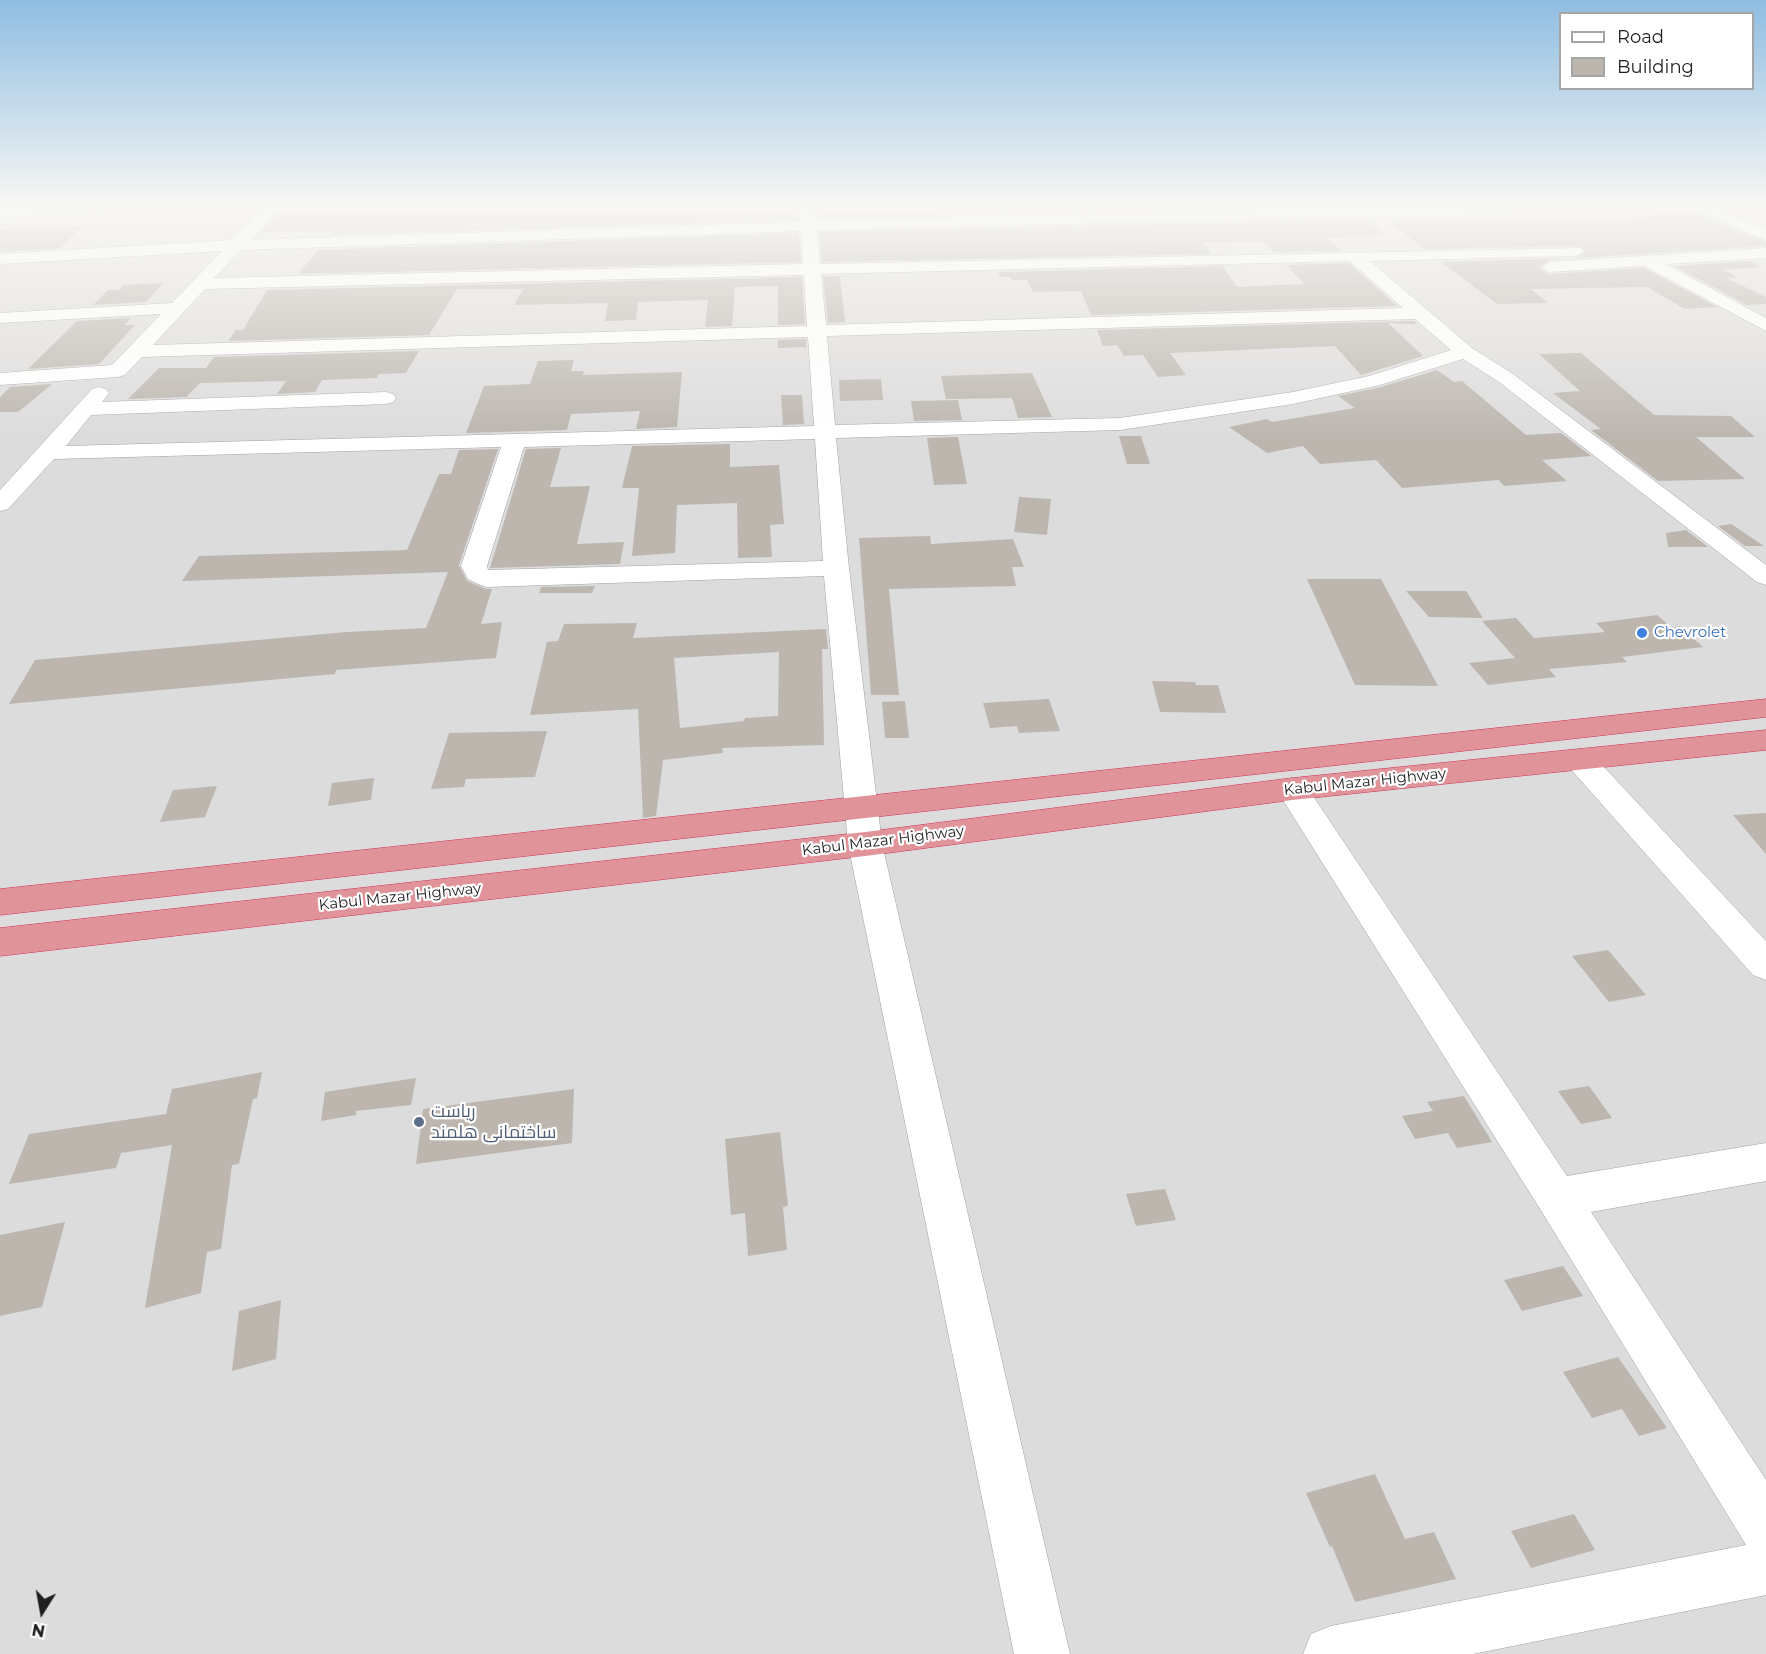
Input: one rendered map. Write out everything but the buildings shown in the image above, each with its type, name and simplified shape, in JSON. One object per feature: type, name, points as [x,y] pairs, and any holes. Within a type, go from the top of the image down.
[{"type":"highway","name":"Kabul Mazar Highway","points":[[0,942],[1766,708]]},
{"type":"highway","name":"Kabul Mazar Highway","points":[[0,902],[1292,789],[1766,740]]},
{"type":"street","points":[[0,504],[199,284]]},
{"type":"street","points":[[814,284],[836,568],[863,826],[1042,1654]]},
{"type":"street","points":[[1389,284],[1465,352],[1506,378],[1766,577]]},
{"type":"street","points":[[1392,287],[1399,284]]},
{"type":"street","points":[[1690,284],[1766,325]]},
{"type":"street","points":[[0,318],[177,308]]},
{"type":"street","points":[[137,351],[1421,313]]},
{"type":"street","points":[[48,453],[1120,424],[1293,398],[1372,381],[1465,352]]},
{"type":"street","points":[[0,379],[118,371]]},
{"type":"street","points":[[86,409],[386,398]]},
{"type":"street","points":[[515,439],[474,566],[477,574],[487,579],[836,568]]},
{"type":"street","points":[[1579,759],[1766,964]]},
{"type":"street","points":[[1292,789],[1557,1198],[1766,1528]]},
{"type":"street","points":[[1557,1198],[1766,1162]]},
{"type":"street","points":[[1331,1654],[1766,1568]]},
{"type":"shaded area","points":[[0,284],[1766,284],[1766,1654],[0,1654]]},
{"type":"place","name":"Chevrolet","points":[[1642,633]]},
{"type":"place","name":"ریاست ساختمانی هلمند","points":[[419,1122]]}]
